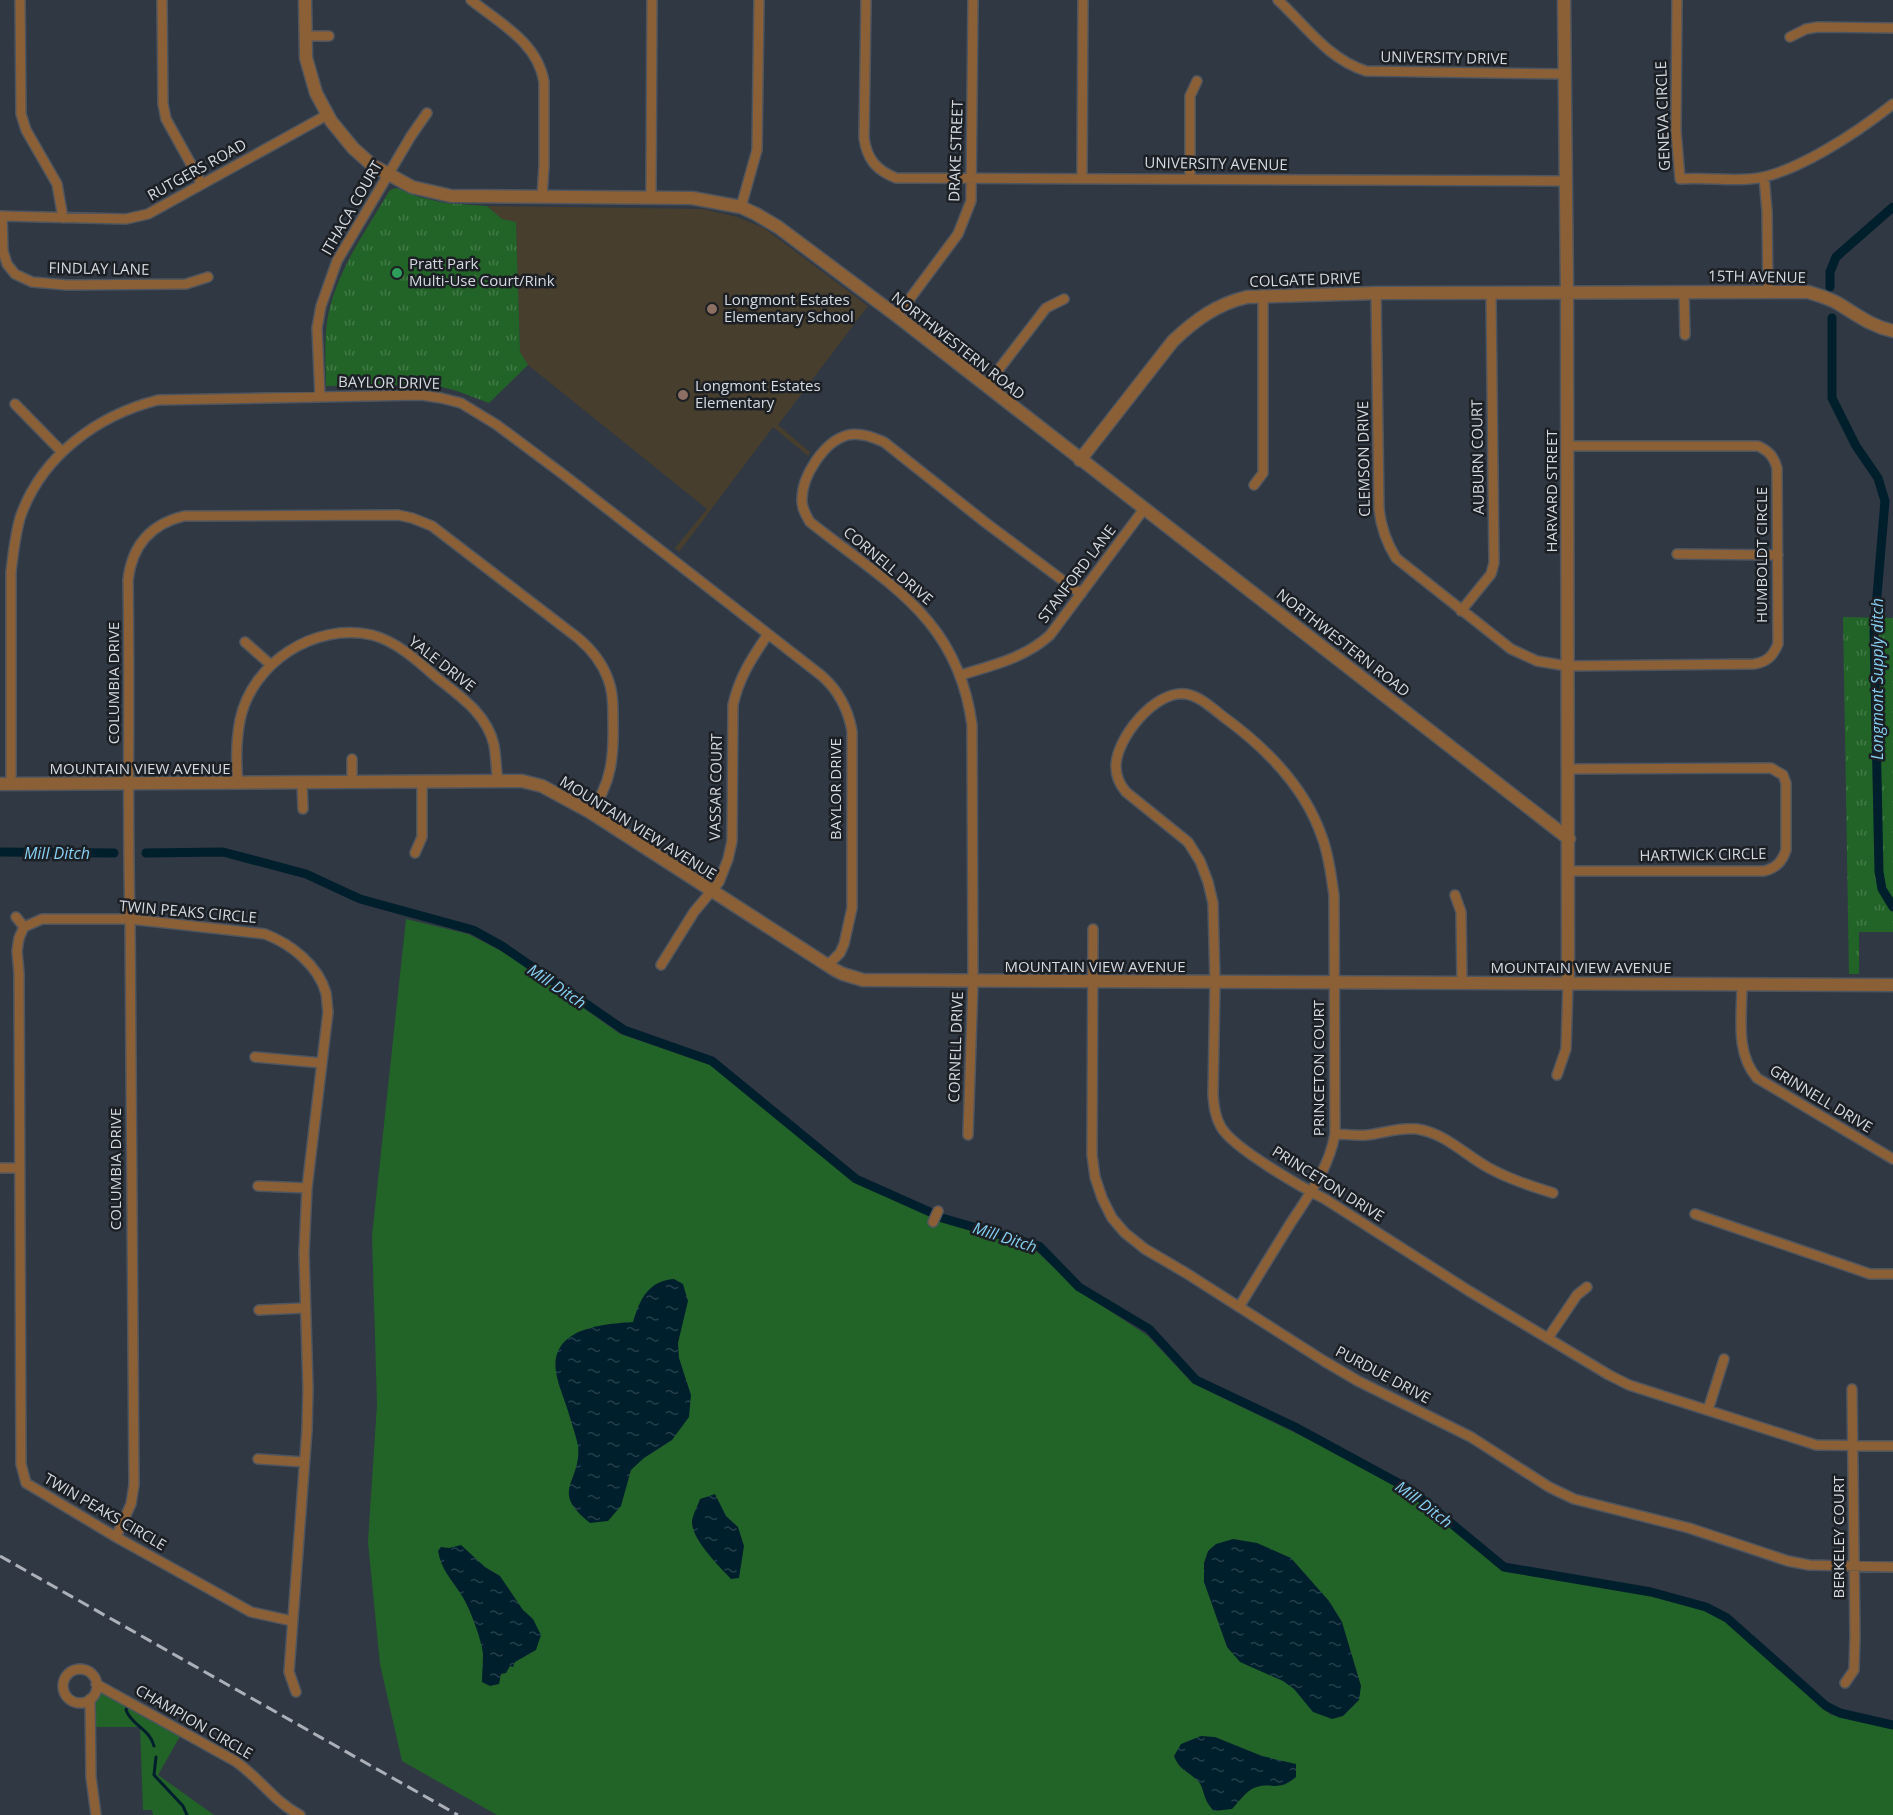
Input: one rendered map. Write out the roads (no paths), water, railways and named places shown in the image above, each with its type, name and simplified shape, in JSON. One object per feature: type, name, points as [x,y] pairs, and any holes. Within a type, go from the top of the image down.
[{"type":"street","points":[[20,0],[21,114],[26,130],[57,184],[63,218]]},
{"type":"street","points":[[162,0],[163,104],[166,119],[202,184]]},
{"type":"street","name":"NORTHWESTERN ROAD","points":[[306,0],[305,36],[309,70],[316,93],[327,115],[353,148],[372,165],[412,187],[451,196],[651,197],[708,200],[741,207],[778,227],[897,316],[1569,839]]},
{"type":"street","points":[[471,0],[530,48],[542,70],[544,82],[542,196]]},
{"type":"street","points":[[651,197],[652,0]]},
{"type":"street","points":[[741,207],[758,150],[759,0]]},
{"type":"street","name":"UNIVERSITY AVENUE","points":[[866,0],[864,138],[866,152],[872,163],[883,173],[896,178],[1565,181]]},
{"type":"street","name":"DRAKE STREET","points":[[897,316],[958,234],[971,201],[973,0]]},
{"type":"street","points":[[1082,178],[1083,0]]},
{"type":"street","name":"UNIVERSITY DRIVE","points":[[1278,0],[1310,33],[1340,59],[1366,71],[1564,74]]},
{"type":"street","name":"HARVARD STREET","points":[[1564,0],[1567,293],[1568,983]]},
{"type":"street","name":"GENEVA CIRCLE","points":[[1677,0],[1676,131],[1680,179],[1750,179],[1780,172],[1815,155],[1870,122],[1893,104]]},
{"type":"street","points":[[1790,37],[1806,29],[1818,27],[1893,28]]},
{"type":"street","points":[[305,36],[329,36]]},
{"type":"street","points":[[1190,179],[1190,96],[1197,81]]},
{"type":"street","name":"ITHACA COURT","points":[[320,397],[318,328],[321,306],[337,261],[411,136],[428,113]]},
{"type":"street","name":"RUTGERS ROAD","points":[[1,216],[126,219],[148,214],[327,115]]},
{"type":"street","points":[[1764,177],[1767,211],[1768,291]]},
{"type":"street","name":"FINDLAY LANE","points":[[1,216],[3,251],[7,264],[15,274],[32,282],[67,285],[186,285],[208,277]]},
{"type":"street","points":[[1684,291],[1684,335]]},
{"type":"street","name":"15TH AVENUE","points":[[1567,293],[1808,292],[1825,297],[1879,328],[1893,331]]},
{"type":"street","name":"CLEMSON DRIVE","points":[[1376,293],[1380,524],[1386,541],[1396,558],[1519,654],[1537,661],[1568,666]]},
{"type":"street","name":"AUBURN COURT","points":[[1461,611],[1491,574],[1494,562],[1491,293]]},
{"type":"street","name":"COLGATE DRIVE","points":[[1080,459],[1173,340],[1211,310],[1231,301],[1263,295],[1567,293]]},
{"type":"street","points":[[1254,485],[1263,473],[1263,295]]},
{"type":"street","points":[[986,386],[1046,308],[1064,299]]},
{"type":"street","name":"BAYLOR DRIVE","points":[[5,784],[13,549],[20,518],[29,497],[62,452],[82,434],[105,419],[135,406],[158,400],[421,396],[441,398],[461,403],[497,425],[564,475],[830,682],[841,698],[849,716],[852,731],[852,908],[844,944],[840,953],[828,965]]},
{"type":"street","points":[[15,404],[62,452]]},
{"type":"street","name":"CORNELL DRIVE","points":[[968,1134],[973,982],[972,725],[969,700],[961,675],[947,646],[929,620],[903,594],[810,522],[801,502],[803,484],[822,453],[839,438],[856,434],[870,436],[884,442],[1080,594]]},
{"type":"street","name":"HUMBOLDT CIRCLE","points":[[1567,446],[1758,446],[1767,450],[1774,458],[1777,468],[1778,555],[1778,644],[1770,657],[1762,663],[1568,666]]},
{"type":"street","name":"STANFORD LANE","points":[[961,675],[1022,656],[1037,647],[1050,635],[1144,509]]},
{"type":"street","name":"COLUMBIA DRIVE","points":[[116,1537],[131,1504],[134,1485],[128,846],[129,580],[134,554],[149,532],[159,524],[184,516],[398,515],[432,526],[578,638],[595,655],[603,668],[611,688],[614,753],[608,779],[597,804],[590,812]]},
{"type":"street","points":[[1677,554],[1778,555]]},
{"type":"street","name":"YALE DRIVE","points":[[238,784],[237,748],[240,720],[244,707],[258,682],[271,665],[288,651],[312,639],[331,634],[351,633],[372,635],[387,641],[418,661],[478,713],[488,728],[494,745],[498,781]]},
{"type":"street","name":"VASSAR COURT","points":[[661,966],[694,912],[721,877],[728,859],[732,841],[733,705],[744,668],[768,634]]},
{"type":"street","points":[[245,642],[271,665]]},
{"type":"street","name":"PRINCETON DRIVE","points":[[1334,982],[1334,895],[1329,861],[1322,835],[1306,803],[1286,774],[1248,735],[1196,697],[1177,694],[1163,698],[1152,705],[1136,722],[1120,747],[1115,770],[1126,792],[1188,842],[1200,861],[1208,882],[1213,903],[1215,982],[1213,1095],[1215,1112],[1221,1127],[1229,1137],[1311,1192],[1609,1375],[1629,1384],[1816,1445],[1893,1446]]},
{"type":"street","points":[[352,759],[352,782]]},
{"type":"street","name":"HARTWICK CIRCLE","points":[[1567,769],[1771,768],[1783,775],[1786,783],[1786,850],[1782,860],[1772,869],[1764,871],[1569,871]]},
{"type":"street","name":"MOUNTAIN VIEW AVENUE","points":[[5,784],[522,781],[542,786],[590,812],[828,965],[843,974],[863,980],[1893,985]]},
{"type":"street","points":[[415,852],[422,837],[422,782]]},
{"type":"street","points":[[302,783],[303,809]]},
{"type":"street","points":[[1455,895],[1461,912],[1462,983]]},
{"type":"street","points":[[16,916],[24,927]]},
{"type":"street","name":"TWIN PEAKS CIRCLE","points":[[292,1621],[251,1612],[116,1537],[26,1483],[21,1464],[19,974],[17,951],[24,927],[42,919],[130,919],[265,934],[297,951],[315,972],[326,992],[328,1012],[307,1188],[304,1253],[308,1388],[298,1569],[289,1671],[296,1692]]},
{"type":"street","name":"PURDUE DRIVE","points":[[1093,930],[1092,1155],[1095,1177],[1112,1218],[1145,1250],[1186,1273],[1358,1381],[1471,1437],[1550,1487],[1574,1499],[1689,1528],[1788,1561],[1809,1565],[1893,1568]]},
{"type":"street","name":"PRINCETON COURT","points":[[1239,1307],[1326,1167],[1335,1134],[1334,982]]},
{"type":"street","points":[[1557,1076],[1566,1049],[1568,983]]},
{"type":"street","name":"GRINNELL DRIVE","points":[[1742,984],[1741,1038],[1744,1058],[1749,1069],[1757,1078],[1893,1159]]},
{"type":"street","points":[[255,1057],[322,1063]]},
{"type":"street","points":[[1335,1134],[1365,1135],[1400,1128],[1418,1129],[1436,1134],[1488,1167],[1514,1180],[1553,1193]]},
{"type":"street","points":[[0,1168],[19,1168]]},
{"type":"street","points":[[258,1186],[307,1188]]},
{"type":"street","points":[[933,1222],[938,1210]]},
{"type":"street","points":[[1695,1214],[1870,1274],[1893,1274]]},
{"type":"street","points":[[1548,1338],[1577,1295],[1587,1287]]},
{"type":"street","points":[[260,1310],[304,1308]]},
{"type":"street","points":[[1708,1410],[1724,1359]]},
{"type":"street","name":"BERKELEY COURT","points":[[1845,1683],[1854,1670],[1852,1389]]},
{"type":"street","points":[[258,1459],[304,1462]]},
{"type":"street","points":[[90,1699],[80,1702],[69,1699],[63,1690],[64,1679],[72,1671],[82,1669],[92,1675],[96,1684],[95,1692],[90,1699],[91,1777],[96,1815]]},
{"type":"street","name":"CHAMPION CIRCLE","points":[[96,1684],[235,1761],[250,1772],[275,1798],[300,1815]]},
{"type":"water","points":[[674,1279],[683,1284],[688,1301],[678,1343],[679,1358],[691,1395],[689,1417],[672,1440],[644,1458],[631,1470],[621,1506],[608,1521],[590,1523],[578,1512],[569,1494],[578,1459],[578,1446],[557,1377],[556,1357],[561,1346],[581,1331],[607,1324],[633,1322],[642,1299],[651,1287],[665,1280]]},
{"type":"water","points":[[715,1494],[726,1516],[738,1527],[744,1546],[739,1578],[731,1579],[701,1544],[693,1528],[692,1521],[700,1499]]},
{"type":"water","points":[[1233,1539],[1257,1543],[1291,1558],[1329,1601],[1342,1622],[1361,1686],[1359,1700],[1343,1716],[1332,1719],[1313,1712],[1294,1689],[1283,1681],[1240,1662],[1227,1647],[1204,1582],[1204,1563],[1208,1551],[1216,1544]]},
{"type":"water","points":[[461,1545],[485,1567],[500,1576],[523,1610],[533,1619],[541,1635],[536,1650],[515,1662],[506,1673],[501,1674],[499,1684],[490,1686],[482,1682],[483,1654],[478,1633],[465,1601],[445,1570],[438,1551],[441,1547]]},
{"type":"water","points":[[1201,1736],[1215,1737],[1262,1756],[1296,1764],[1296,1777],[1279,1786],[1254,1788],[1232,1809],[1214,1811],[1207,1802],[1198,1781],[1181,1767],[1174,1756],[1181,1744]]},
{"type":"waterway","name":"Longmont Supply ditch","points":[[1830,287],[1830,272],[1836,257],[1893,207]]},
{"type":"waterway","name":"Longmont Supply ditch","points":[[1832,318],[1832,398],[1856,446],[1878,478],[1885,501],[1874,631],[1879,872],[1882,889],[1893,907]]},
{"type":"waterway","name":"Mill Ditch","points":[[0,852],[114,853]]},
{"type":"waterway","name":"Mill Ditch","points":[[146,853],[223,852],[306,874],[360,899],[473,930],[502,946],[624,1030],[712,1061],[856,1179],[930,1212]]},
{"type":"waterway","name":"Mill Ditch","points":[[942,1218],[1039,1246],[1079,1287],[1149,1329],[1196,1380],[1295,1427],[1411,1490],[1504,1567],[1651,1592],[1706,1607],[1727,1618],[1826,1706],[1840,1713],[1893,1725]]},
{"type":"waterway","points":[[129,1704],[126,1710],[128,1715],[149,1735],[154,1746]]},
{"type":"waterway","points":[[156,1757],[154,1775],[183,1806],[187,1815]]},
{"type":"railway","points":[[0,1556],[458,1815]]},
{"type":"place","name":"Pratt Park Multi-Use Court/Rink","points":[[397,273]]},
{"type":"place","name":"Longmont Estates Elementary School","points":[[712,309]]},
{"type":"place","name":"Longmont Estates Elementary","points":[[683,395]]}]
